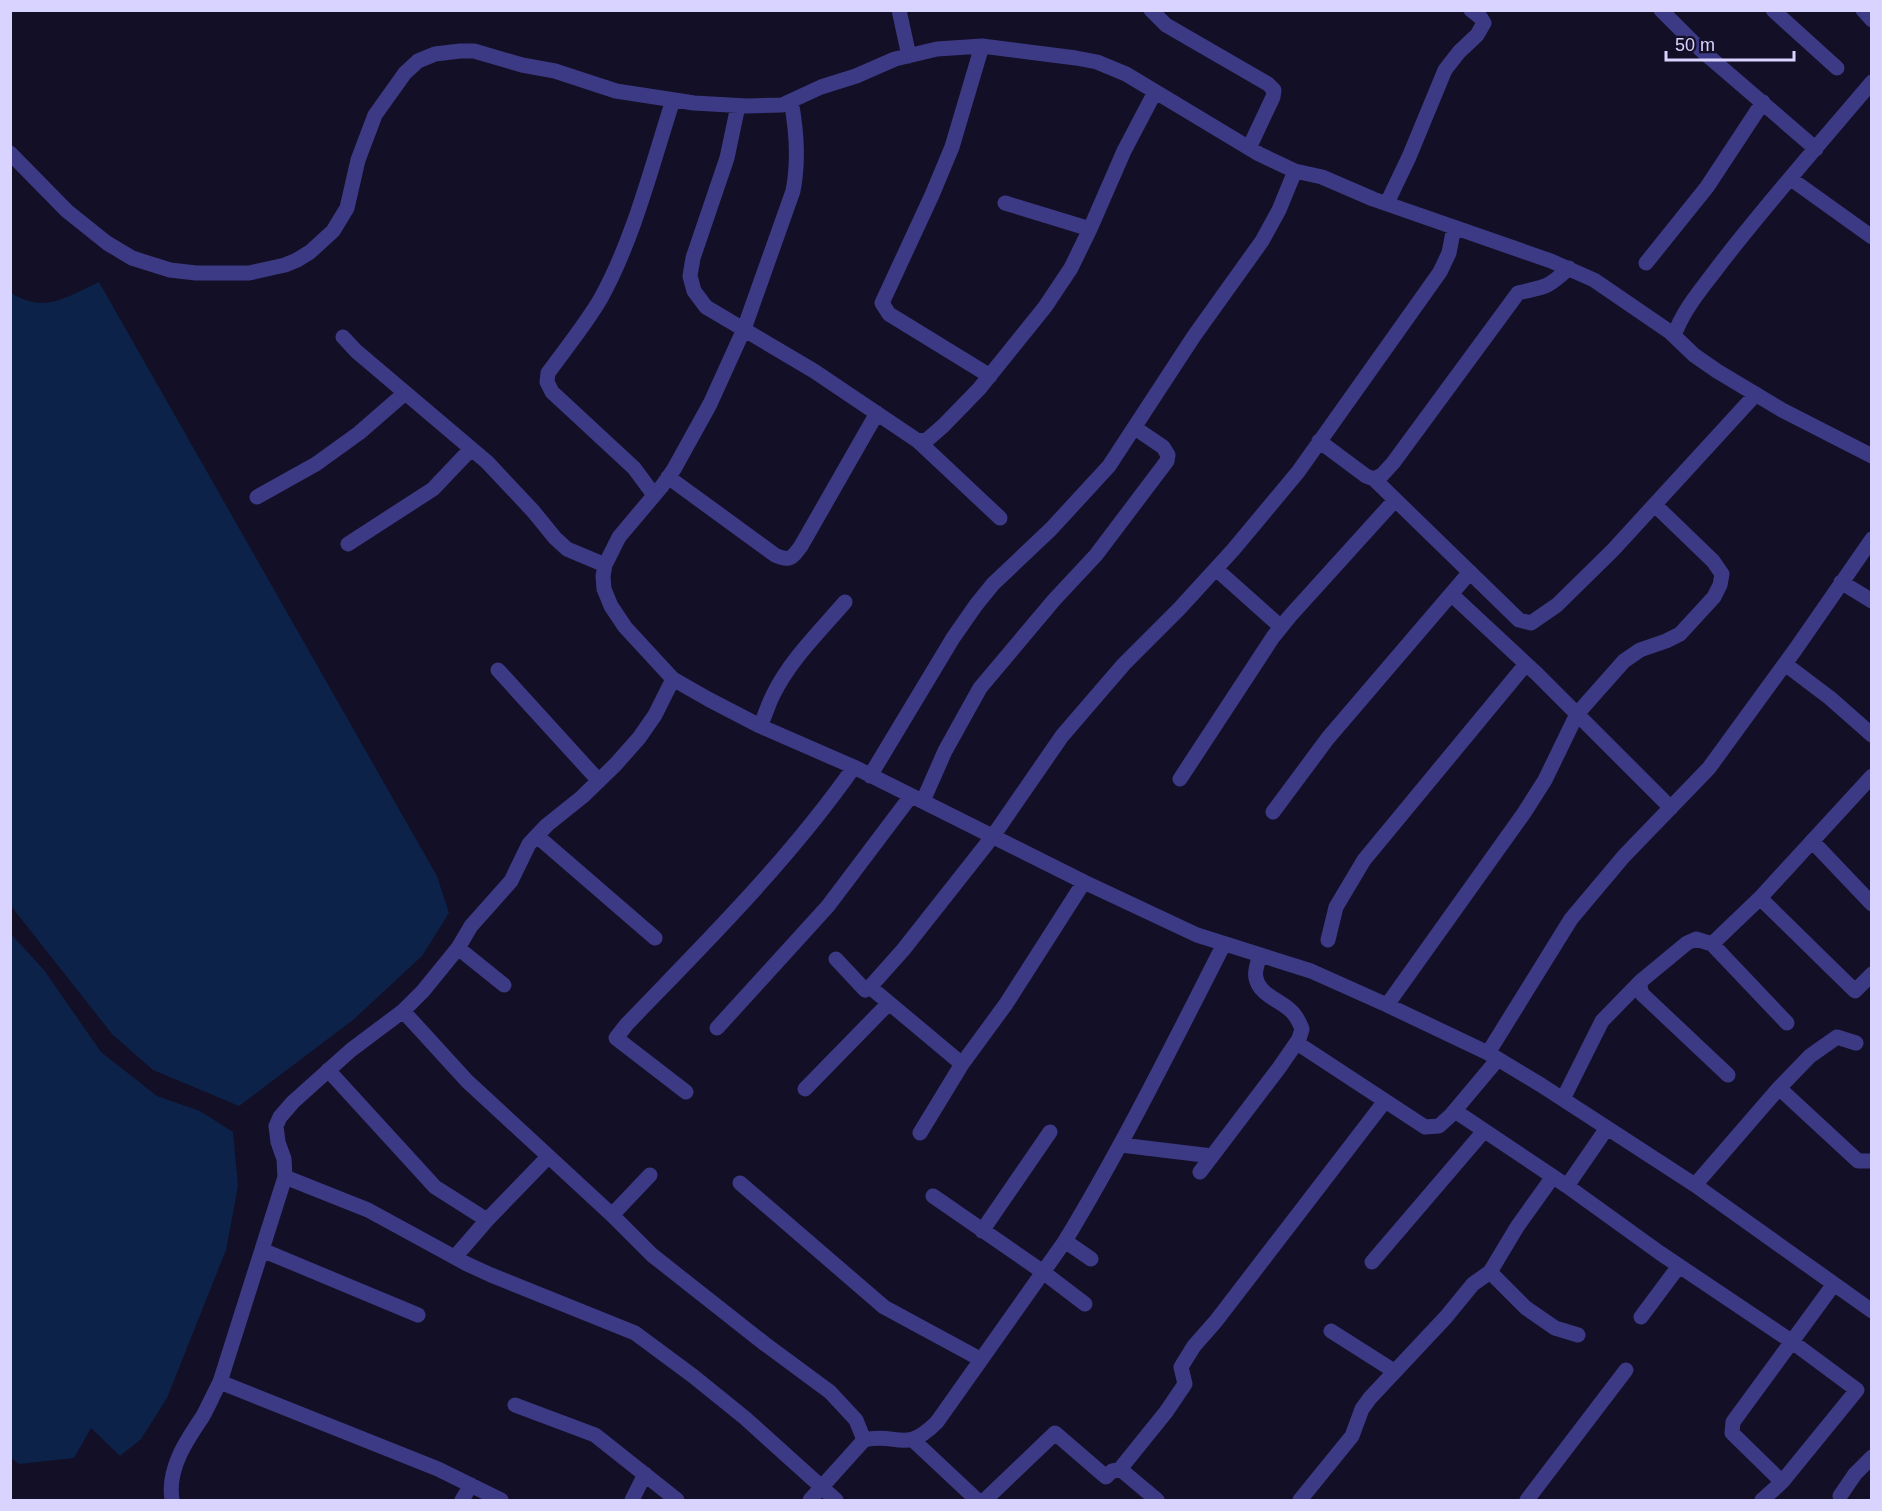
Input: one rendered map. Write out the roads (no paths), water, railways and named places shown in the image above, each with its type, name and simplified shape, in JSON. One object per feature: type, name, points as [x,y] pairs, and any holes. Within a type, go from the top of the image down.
[{"type":"street","points":[[899,10],[909,56]]},
{"type":"street","points":[[1151,10],[1166,25],[1268,84],[1274,90],[1274,97],[1249,148]]},
{"type":"street","points":[[1387,203],[1445,70],[1459,52],[1477,35],[1484,23],[1482,18],[1471,10]]},
{"type":"street","points":[[1661,10],[1700,49],[1816,149]]},
{"type":"street","points":[[1773,10],[1837,68]]},
{"type":"street","points":[[1863,10],[1872,20]]},
{"type":"street","points":[[982,46],[952,147],[882,303],[889,314],[990,376]]},
{"type":"street","points":[[10,153],[67,211],[108,243],[132,258],[170,270],[196,273],[249,273],[297,260],[333,231],[347,208],[358,160],[375,115],[397,81],[411,67],[424,58],[448,52],[474,51],[522,65],[555,71],[606,88],[673,100],[738,106],[782,105],[821,87],[856,76],[895,59],[954,47],[982,46],[1097,62],[1126,74],[1249,148],[1295,171],[1322,177],[1387,203],[1569,268],[1594,280],[1674,336],[1694,355],[1782,410],[1872,456]]},
{"type":"street","points":[[1674,336],[1678,325],[1697,295],[1747,229],[1872,82]]},
{"type":"street","points":[[918,441],[928,439],[943,426],[990,376],[1045,307],[1071,267],[1090,230],[1124,151],[1155,92]]},
{"type":"street","points":[[654,495],[634,468],[567,408],[552,392],[547,382],[548,373],[600,300],[610,281],[634,218],[673,100]]},
{"type":"street","points":[[791,101],[797,136],[797,170],[793,191],[744,329],[710,404],[668,477],[620,537],[605,565],[604,589],[610,606],[625,627],[673,679],[760,726],[854,767],[1084,882],[1197,934],[1311,971],[1493,1056],[1695,1185],[1872,1311]]},
{"type":"street","points":[[1646,263],[1707,187],[1763,102]]},
{"type":"street","points":[[738,106],[727,158],[693,258],[690,276],[694,291],[706,307],[814,371],[918,441],[1000,518]]},
{"type":"street","points":[[870,776],[935,667],[976,605],[993,584],[1051,529],[1109,466],[1194,336],[1262,241],[1279,210],[1295,171]]},
{"type":"street","points":[[1791,179],[1872,237]]},
{"type":"street","points":[[1005,203],[1090,230]]},
{"type":"street","points":[[836,960],[864,990],[870,987],[916,934],[993,836],[1062,736],[1124,664],[1216,569],[1298,472],[1440,272],[1449,254],[1454,227]]},
{"type":"street","points":[[1374,479],[1382,475],[1393,463],[1518,293],[1540,290],[1551,284],[1569,268]]},
{"type":"street","points":[[343,337],[356,351],[431,412],[487,462],[567,549],[605,565]]},
{"type":"street","points":[[257,497],[324,458],[368,426],[405,393]]},
{"type":"street","points":[[1319,441],[1365,476],[1374,479],[1519,620],[1531,623],[1557,605],[1655,505],[1756,394]]},
{"type":"street","points":[[668,477],[775,555],[784,560],[792,558],[877,413]]},
{"type":"street","points":[[717,1028],[828,906],[916,799],[980,688],[1054,600],[1096,555],[1167,461],[1168,455],[1163,447],[1135,428]]},
{"type":"street","points":[[348,544],[433,489],[471,449]]},
{"type":"street","points":[[1180,779],[1281,627],[1395,500]]},
{"type":"street","points":[[1387,1005],[1524,813],[1545,780],[1577,714],[1624,660],[1640,650],[1680,634],[1714,597],[1722,574],[1713,561],[1655,505]]},
{"type":"street","points":[[1297,1043],[1425,1127],[1439,1126],[1455,1111],[1493,1056],[1571,919],[1624,856],[1709,768],[1872,539]]},
{"type":"street","points":[[1216,569],[1281,627]]},
{"type":"street","points":[[1273,812],[1328,738],[1470,572]]},
{"type":"street","points":[[1841,582],[1872,601]]},
{"type":"street","points":[[1451,594],[1526,664],[1671,808]]},
{"type":"street","points":[[760,726],[773,696],[797,657],[845,602]]},
{"type":"street","points":[[1328,940],[1336,908],[1364,860],[1526,664]]},
{"type":"street","points":[[1785,664],[1872,735]]},
{"type":"street","points":[[498,670],[599,781]]},
{"type":"street","points":[[172,1500],[170,1486],[180,1454],[187,1437],[204,1414],[220,1382],[285,1177],[284,1159],[278,1142],[276,1126],[280,1117],[328,1070],[403,1011],[423,991],[458,948],[471,926],[511,881],[529,844],[599,781],[639,738],[655,715],[673,679]]},
{"type":"street","points":[[686,1092],[616,1038],[778,866],[854,767]]},
{"type":"street","points":[[1712,944],[1761,897],[1872,776]]},
{"type":"street","points":[[537,836],[656,938]]},
{"type":"street","points":[[1812,841],[1872,904]]},
{"type":"street","points":[[920,1133],[962,1064],[1006,1004],[1084,882]]},
{"type":"street","points":[[1761,897],[1855,992],[1872,974]]},
{"type":"street","points":[[1563,1099],[1602,1020],[1641,981],[1687,943],[1696,939],[1712,944],[1787,1023]]},
{"type":"street","points":[[810,1500],[864,1440],[876,1437],[913,1440],[925,1434],[937,1422],[1065,1240],[1121,1145],[1224,944]]},
{"type":"street","points":[[458,948],[504,985]]},
{"type":"street","points":[[1200,1172],[1297,1043],[1302,1029],[1298,1018],[1262,989],[1256,980],[1255,973],[1260,955]]},
{"type":"street","points":[[1641,981],[1642,994],[1728,1075]]},
{"type":"street","points":[[870,987],[962,1064]]},
{"type":"street","points":[[805,1089],[889,1003]]},
{"type":"street","points":[[403,1011],[467,1081],[652,1255],[830,1392],[856,1420],[864,1440]]},
{"type":"street","points":[[1695,1185],[1779,1088],[1810,1056],[1837,1037],[1856,1042]]},
{"type":"street","points":[[328,1070],[435,1187],[487,1220]]},
{"type":"street","points":[[1779,1088],[1858,1161],[1872,1161]]},
{"type":"street","points":[[985,1500],[1055,1433],[1106,1477],[1112,1471],[1120,1469],[1166,1412],[1185,1384],[1180,1367],[1194,1347],[1386,1101]]},
{"type":"street","points":[[1455,1111],[1791,1341],[1857,1390],[1782,1482],[1762,1500]]},
{"type":"street","points":[[1567,1186],[1607,1128]]},
{"type":"street","points":[[1372,1262],[1484,1131]]},
{"type":"street","points":[[982,1231],[1050,1132]]},
{"type":"street","points":[[1121,1145],[1212,1156]]},
{"type":"street","points":[[455,1257],[548,1157]]},
{"type":"street","points":[[612,1215],[651,1175]]},
{"type":"street","points":[[285,1177],[368,1210],[500,1279],[635,1334],[693,1376],[744,1418],[836,1500]]},
{"type":"street","points":[[1300,1500],[1352,1436],[1366,1403],[1446,1317],[1473,1284],[1490,1272],[1517,1227],[1552,1178]]},
{"type":"street","points":[[740,1183],[884,1307],[981,1359]]},
{"type":"street","points":[[933,1196],[1085,1304]]},
{"type":"street","points":[[1065,1240],[1091,1259]]},
{"type":"street","points":[[262,1250],[418,1315]]},
{"type":"street","points":[[1641,1317],[1679,1266]]},
{"type":"street","points":[[1490,1272],[1526,1308],[1555,1328],[1578,1335]]},
{"type":"street","points":[[1782,1482],[1732,1433],[1733,1422],[1834,1284]]},
{"type":"street","points":[[1331,1331],[1394,1371]]},
{"type":"street","points":[[1527,1500],[1626,1370]]},
{"type":"street","points":[[220,1382],[438,1469],[501,1500]]},
{"type":"street","points":[[515,1405],[595,1435],[677,1500]]},
{"type":"street","points":[[913,1440],[976,1500]]},
{"type":"street","points":[[1840,1496],[1856,1474],[1872,1458]]},
{"type":"street","points":[[1120,1469],[1158,1500]]},
{"type":"street","points":[[632,1500],[645,1473]]},
{"type":"street","points":[[462,1500],[471,1485]]},
{"type":"water","points":[[99,282],[437,876],[449,913],[422,956],[353,1020],[239,1106],[153,1070],[112,1034],[11,906],[11,293],[23,299],[46,303],[66,298]]},
{"type":"water","points":[[10,933],[44,970],[101,1052],[157,1096],[200,1111],[233,1132],[238,1186],[226,1250],[167,1398],[141,1439],[120,1456],[91,1428],[74,1458],[19,1464],[11,1458]]}]
